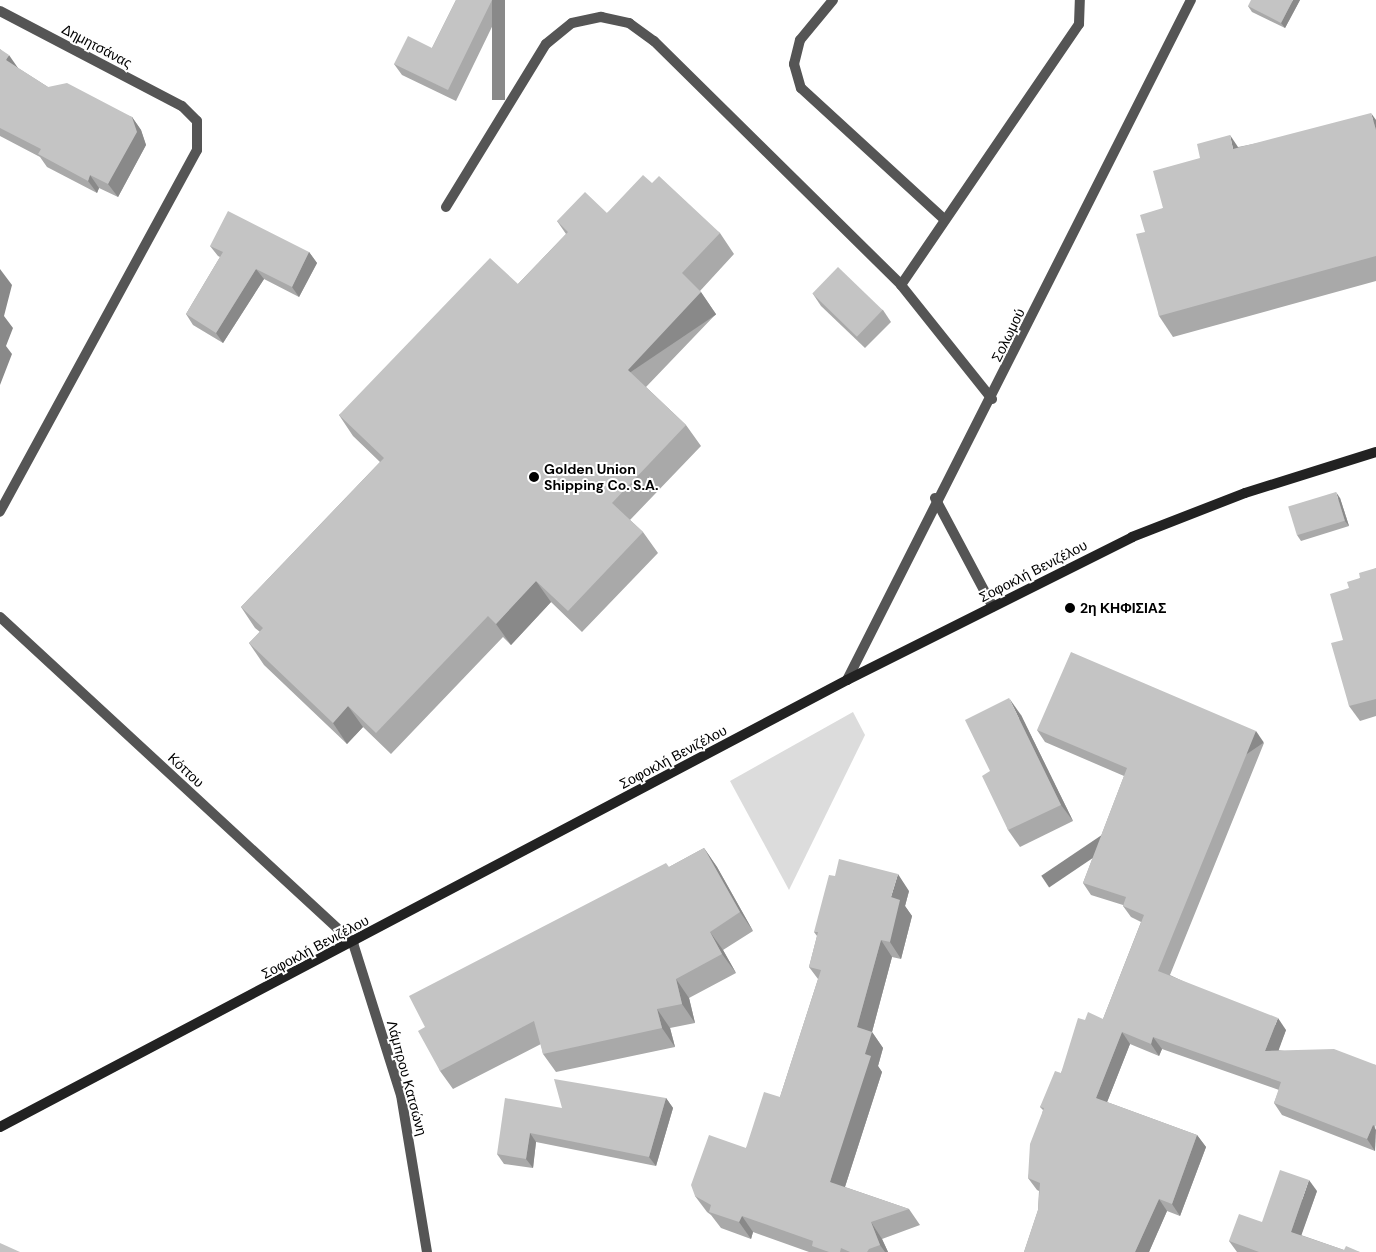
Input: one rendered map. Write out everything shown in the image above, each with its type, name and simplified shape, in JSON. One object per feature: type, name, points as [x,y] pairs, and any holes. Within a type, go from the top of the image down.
[{"type":"main road","name":"Σοφοκλή Βενιζέλου","points":[[0,1126],[353,943],[847,680],[993,607],[1188,513],[1376,452]]},
{"type":"street","points":[[833,0],[800,40],[794,64],[802,88],[945,220]]},
{"type":"street","points":[[901,285],[1079,24],[1080,0]]},
{"type":"street","name":"Σολωμού","points":[[847,680],[936,498],[992,399],[1191,0]]},
{"type":"street","name":"Δημητσάνας","points":[[0,11],[182,106],[197,121],[197,150],[0,512]]},
{"type":"street","points":[[446,208],[546,44],[572,23],[601,16],[629,23],[654,41],[901,285],[992,399]]},
{"type":"street","points":[[936,498],[993,607]]},
{"type":"street","name":"Κόττου","points":[[0,617],[353,943]]},
{"type":"street","name":"Λάμπρου Κατσώνη","points":[[353,943],[401,1095],[427,1252]]},
{"type":"shaded area","points":[[853,712],[865,735],[789,890],[730,781]]},
{"type":"building","points":[[456,0],[492,0],[448,90],[394,64],[408,36],[432,48]]},
{"type":"building","points":[[1251,0],[1293,0],[1281,23],[1248,6]]},
{"type":"building","points":[[0,49],[9,55],[6,60],[48,87],[67,83],[132,117],[137,132],[108,184],[90,175],[88,181],[38,154],[41,149],[0,128]]},
{"type":"building","points":[[1371,113],[1376,130],[1376,256],[1159,316],[1136,234],[1145,232],[1140,215],[1163,208],[1153,171],[1200,158],[1197,144],[1230,135],[1233,149]]},
{"type":"building","name":"Golden Union Shipping Co. S.A.","points":[[643,175],[652,183],[659,176],[720,233],[682,273],[701,292],[628,370],[686,425],[612,503],[643,532],[568,611],[536,581],[496,624],[488,616],[376,733],[348,706],[333,723],[249,643],[263,628],[241,607],[384,458],[339,415],[490,258],[518,284],[568,232],[557,221],[585,192],[607,213]]},
{"type":"building","points":[[228,211],[309,252],[292,287],[256,269],[216,333],[186,314],[223,252],[210,246]]},
{"type":"building","points":[[838,267],[883,310],[857,337],[812,294]]},
{"type":"building","points":[[1336,492],[1345,521],[1297,535],[1288,507]]},
{"type":"building","points":[[1376,568],[1376,699],[1349,706],[1331,643],[1343,640],[1330,594],[1349,588],[1347,582],[1360,578],[1359,573]]},
{"type":"building","points":[[1071,652],[1256,731],[1158,971],[1278,1018],[1265,1051],[1334,1049],[1376,1065],[1376,1126],[1373,1125],[1367,1139],[1274,1103],[1281,1082],[1153,1037],[1151,1044],[1122,1032],[1096,1098],[1197,1135],[1172,1204],[1159,1199],[1135,1252],[1024,1252],[1038,1210],[1040,1183],[1028,1178],[1030,1144],[1044,1108],[1040,1107],[1055,1071],[1061,1073],[1078,1018],[1085,1020],[1088,1012],[1103,1019],[1144,915],[1123,906],[1126,897],[1083,883],[1127,768],[1037,730]]},
{"type":"building","points":[[1009,698],[1061,805],[1008,830],[982,776],[990,771],[965,720]]},
{"type":"building","points":[[704,848],[740,912],[710,932],[722,954],[676,979],[682,1004],[657,1009],[662,1028],[543,1054],[534,1021],[440,1071],[418,1031],[425,1027],[409,996],[666,863],[669,867]]},
{"type":"building","points":[[839,859],[898,874],[891,897],[900,900],[890,942],[881,940],[857,1027],[872,1032],[865,1054],[871,1056],[830,1182],[909,1209],[871,1222],[880,1245],[869,1249],[867,1252],[850,1252],[841,1248],[840,1252],[829,1252],[812,1246],[813,1241],[742,1216],[739,1222],[709,1212],[711,1205],[695,1196],[691,1185],[709,1135],[746,1148],[764,1092],[780,1097],[821,970],[809,967],[818,932],[814,932],[829,875],[835,876]]},
{"type":"building","points":[[554,1079],[666,1098],[649,1157],[530,1133],[526,1159],[497,1154],[505,1098],[562,1108]]},
{"type":"building","points":[[1280,1170],[1309,1180],[1291,1232],[1344,1250],[1346,1246],[1360,1252],[1259,1252],[1229,1241],[1239,1214],[1262,1222]]},
{"type":"building","points":[[0,1243],[20,1252],[0,1252]]},
{"type":"place","name":"Golden Union Shipping Co. S.A.","points":[[534,477]]},
{"type":"place","name":"2η ΚΗΦΙΣΙΑΣ","points":[[1070,608]]}]
